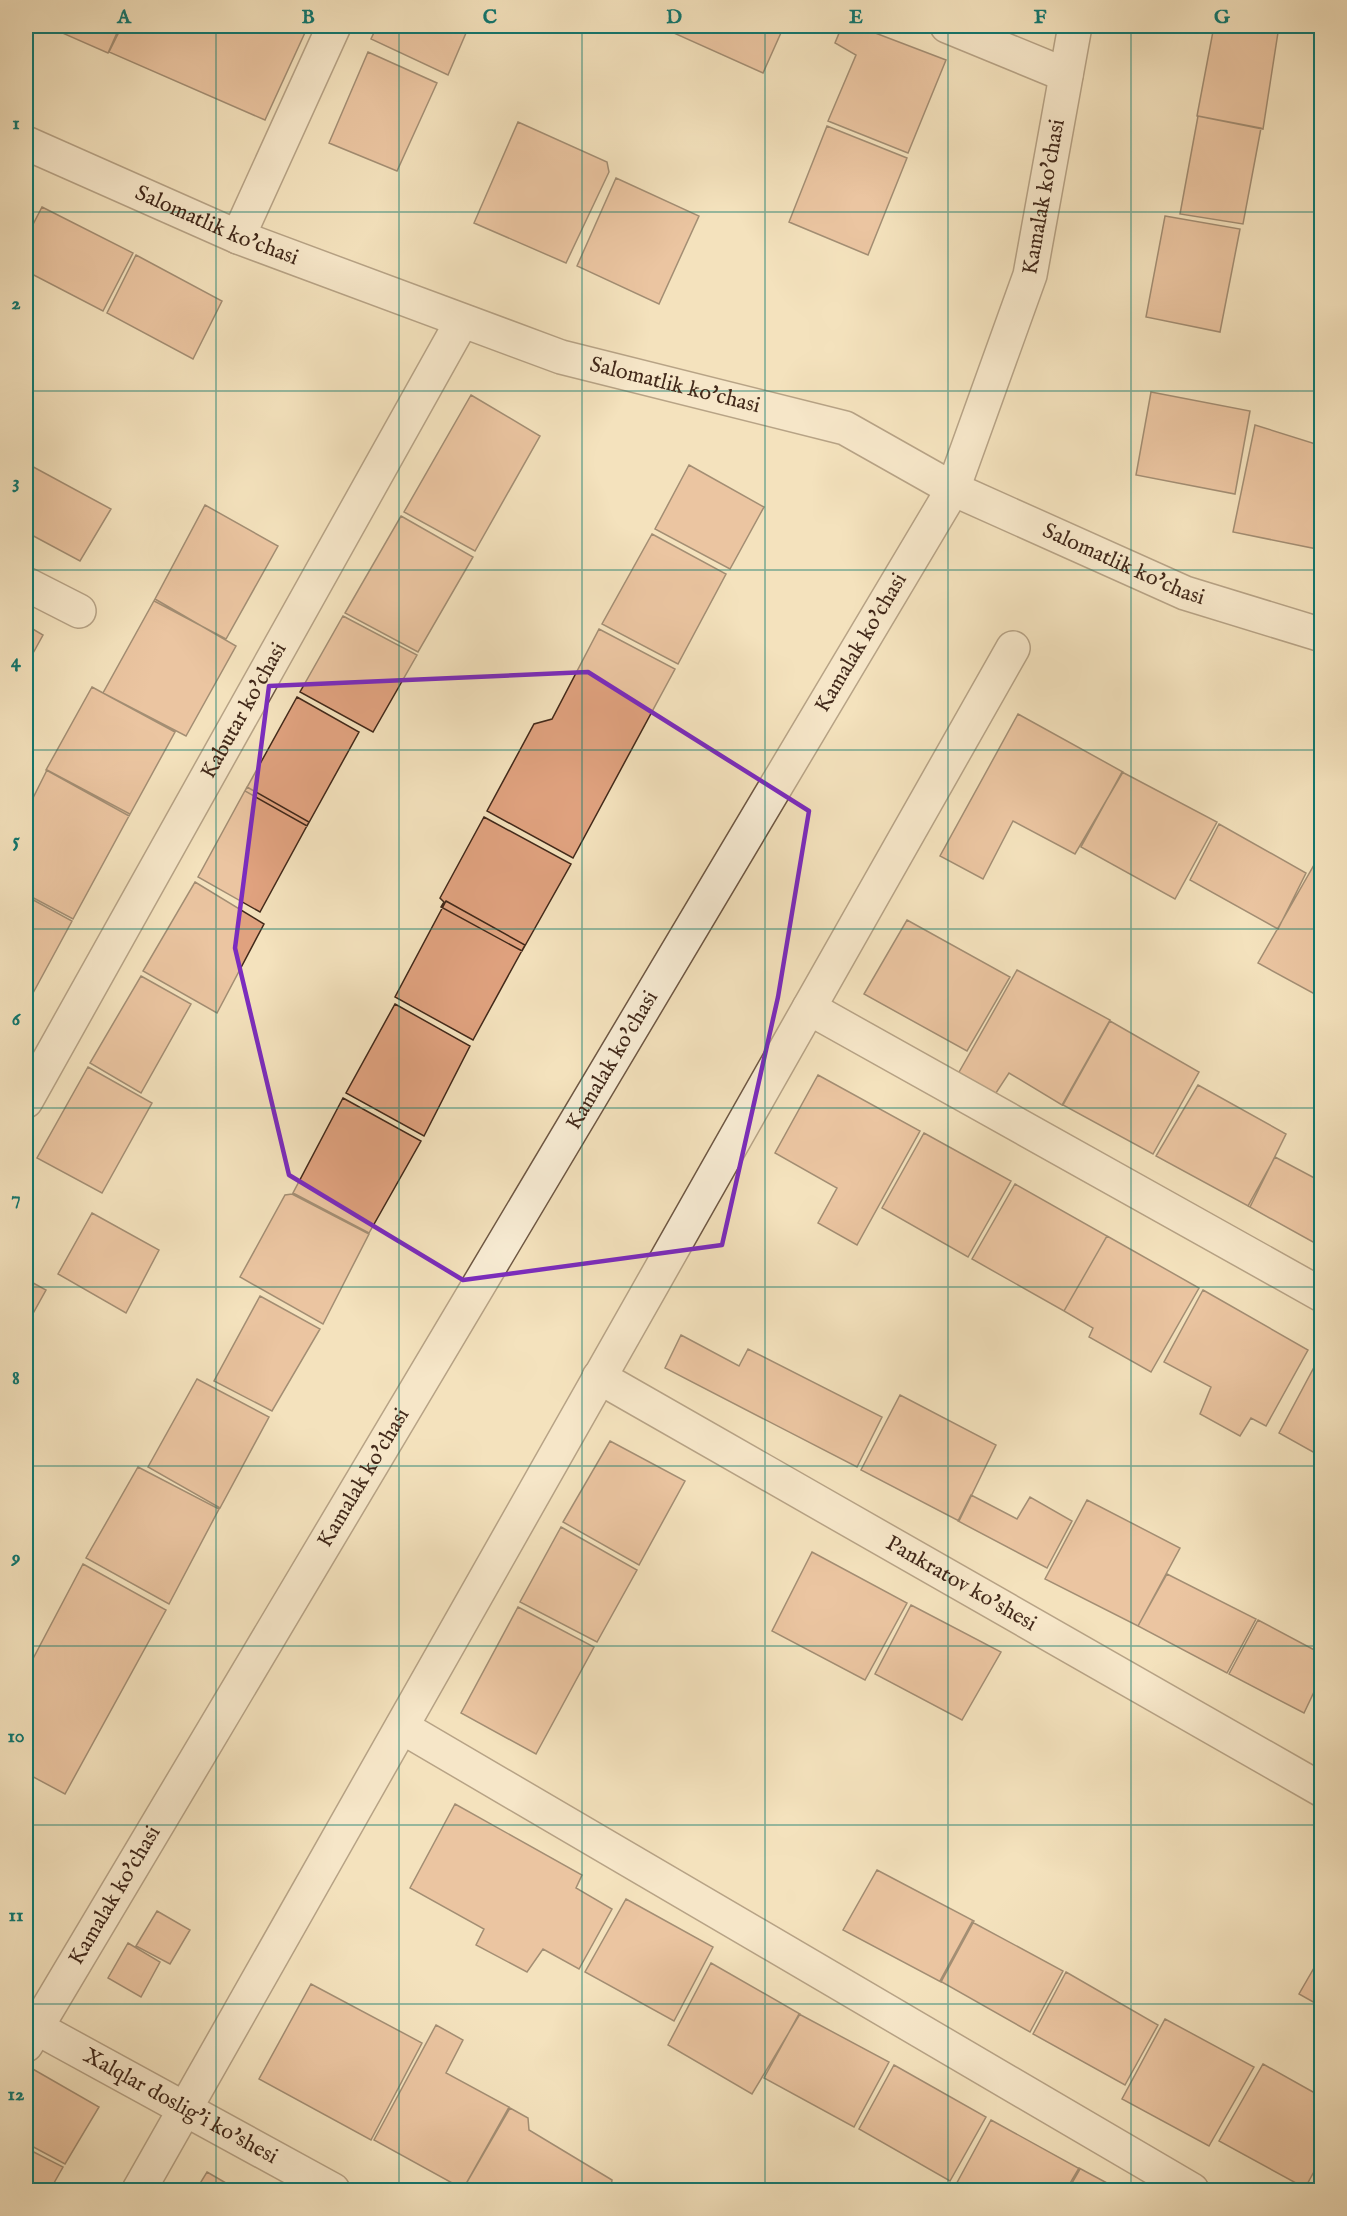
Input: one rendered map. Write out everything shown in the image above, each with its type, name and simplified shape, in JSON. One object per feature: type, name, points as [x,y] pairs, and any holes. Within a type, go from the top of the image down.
[{"type":"street","points":[[238,237],[334,26]]},
{"type":"street","points":[[947,26],[1066,75]]},
{"type":"street","name":"Kamalak ko'chasi","points":[[29,2031],[953,489],[1030,274],[1075,26]]},
{"type":"street","name":"Salomatlik ko'chasi","points":[[26,143],[238,237],[561,357],[845,428],[953,489],[1185,593],[1322,635]]},
{"type":"street","name":"Kabutar ko'chasi","points":[[26,1101],[34,1067],[462,321]]},
{"type":"street","points":[[26,584],[79,611]]},
{"type":"street","points":[[139,2190],[1013,648]]},
{"type":"street","points":[[809,1008],[1322,1295]]},
{"type":"street","name":"Pankratov ko'shesi","points":[[599,1377],[1322,1790]]},
{"type":"street","points":[[402,1726],[1192,2190]]},
{"type":"street","name":"Xalqlar doslig'i ko'shesi","points":[[29,2031],[185,2109],[333,2190]]},
{"type":"highlighted area","points":[[588,672],[809,811],[778,997],[722,1245],[463,1280],[289,1175],[235,948],[269,686]]},
{"type":"building","points":[[63,26],[120,26],[108,53],[60,32]]},
{"type":"building","points":[[122,26],[240,26],[247,29],[248,26],[308,26],[265,120],[109,52]]},
{"type":"building","points":[[377,26],[469,26],[448,75],[371,39]]},
{"type":"building","points":[[669,26],[784,26],[763,73],[667,30]]},
{"type":"building","points":[[842,26],[857,26],[946,60],[908,153],[828,121],[856,55],[835,43]]},
{"type":"building","points":[[1214,26],[1279,26],[1263,129],[1197,116]]},
{"type":"building","points":[[368,52],[437,83],[397,171],[329,143]]},
{"type":"building","points":[[1198,116],[1261,128],[1243,224],[1180,214]]},
{"type":"building","points":[[518,122],[607,162],[609,172],[566,263],[474,223]]},
{"type":"building","points":[[827,126],[907,158],[868,255],[789,222]]},
{"type":"building","points":[[616,178],[699,216],[659,304],[577,266]]},
{"type":"building","points":[[42,207],[133,253],[103,311],[26,271],[26,238]]},
{"type":"building","points":[[1165,216],[1240,229],[1220,332],[1146,317]]},
{"type":"building","points":[[136,255],[222,301],[193,359],[107,313]]},
{"type":"building","points":[[1151,392],[1250,411],[1235,494],[1136,475]]},
{"type":"building","points":[[471,395],[540,436],[475,551],[404,512]]},
{"type":"building","points":[[1255,425],[1322,446],[1322,550],[1233,532]]},
{"type":"building","points":[[26,463],[111,509],[80,561],[26,532]]},
{"type":"building","points":[[689,465],[764,507],[730,569],[655,529]]},
{"type":"building","points":[[205,505],[278,546],[226,639],[154,601]]},
{"type":"building","points":[[401,516],[473,557],[418,652],[345,613]]},
{"type":"building","points":[[652,534],[726,574],[678,664],[602,624]]},
{"type":"building","points":[[155,599],[236,646],[186,736],[103,693]]},
{"type":"building","points":[[343,616],[417,655],[373,732],[300,692]]},
{"type":"building","points":[[26,625],[43,635],[26,666]]},
{"type":"building","points":[[599,629],[675,669],[573,858],[487,811],[534,724],[552,719]]},
{"type":"building","points":[[92,687],[175,732],[129,816],[46,770]]},
{"type":"building","points":[[297,697],[359,732],[307,826],[245,791]]},
{"type":"building","points":[[1018,714],[1123,772],[1075,854],[1013,821],[983,879],[940,856]]},
{"type":"building","points":[[47,770],[130,814],[73,919],[26,894],[26,812]]},
{"type":"building","points":[[1122,772],[1217,822],[1175,899],[1081,847]]},
{"type":"building","points":[[247,787],[309,822],[260,912],[198,877]]},
{"type":"building","points":[[484,817],[571,864],[522,951],[441,907],[444,902],[440,898]]},
{"type":"building","points":[[1219,824],[1306,873],[1278,929],[1190,880]]},
{"type":"building","points":[[1314,865],[1322,869],[1322,998],[1258,963]]},
{"type":"building","points":[[195,882],[264,924],[217,1013],[143,971]]},
{"type":"building","points":[[26,896],[72,921],[26,1006]]},
{"type":"building","points":[[446,901],[525,945],[473,1040],[395,997]]},
{"type":"building","points":[[907,920],[1010,977],[967,1051],[864,994]]},
{"type":"building","points":[[1017,970],[1110,1020],[1062,1105],[1009,1073],[994,1096],[958,1074]]},
{"type":"building","points":[[141,976],[191,1004],[141,1093],[90,1063]]},
{"type":"building","points":[[395,1004],[470,1046],[424,1136],[346,1093]]},
{"type":"building","points":[[1110,1021],[1199,1072],[1153,1154],[1063,1105]]},
{"type":"building","points":[[88,1067],[152,1103],[102,1193],[37,1158]]},
{"type":"building","points":[[818,1075],[920,1131],[857,1245],[818,1223],[837,1188],[775,1153]]},
{"type":"building","points":[[1198,1085],[1286,1134],[1250,1207],[1156,1156]]},
{"type":"building","points":[[343,1098],[421,1141],[369,1233],[293,1193]]},
{"type":"building","points":[[924,1133],[1011,1181],[968,1257],[882,1208]]},
{"type":"building","points":[[1275,1157],[1322,1182],[1322,1247],[1248,1206]]},
{"type":"building","points":[[1015,1184],[1107,1236],[1064,1311],[972,1259]]},
{"type":"building","points":[[292,1194],[369,1234],[323,1324],[240,1277],[285,1195]]},
{"type":"building","points":[[92,1213],[159,1250],[126,1313],[58,1274]]},
{"type":"building","points":[[1107,1236],[1199,1288],[1151,1372],[1089,1337],[1093,1328],[1064,1311]]},
{"type":"building","points":[[26,1279],[46,1290],[26,1326]]},
{"type":"building","points":[[1203,1290],[1308,1350],[1266,1426],[1251,1418],[1240,1436],[1200,1414],[1211,1387],[1164,1362]]},
{"type":"building","points":[[260,1296],[320,1329],[272,1411],[214,1381]]},
{"type":"building","points":[[681,1335],[739,1366],[748,1349],[882,1417],[857,1467],[665,1368]]},
{"type":"building","points":[[1320,1356],[1322,1357],[1322,1457],[1279,1433]]},
{"type":"building","points":[[197,1379],[269,1417],[220,1508],[148,1467]]},
{"type":"building","points":[[900,1395],[996,1445],[959,1521],[861,1470]]},
{"type":"building","points":[[610,1441],[685,1481],[639,1565],[563,1522]]},
{"type":"building","points":[[138,1467],[219,1509],[169,1604],[86,1558]]},
{"type":"building","points":[[971,1495],[1017,1519],[1030,1497],[1072,1521],[1047,1568],[958,1521]]},
{"type":"building","points":[[1087,1500],[1180,1548],[1138,1626],[1045,1579]]},
{"type":"building","points":[[561,1527],[637,1570],[597,1642],[520,1602]]},
{"type":"building","points":[[812,1552],[907,1603],[865,1680],[772,1631]]},
{"type":"building","points":[[83,1564],[166,1610],[65,1794],[26,1773],[26,1672]]},
{"type":"building","points":[[1167,1574],[1256,1619],[1227,1673],[1138,1626]]},
{"type":"building","points":[[911,1605],[1001,1652],[962,1720],[875,1674]]},
{"type":"building","points":[[518,1607],[594,1647],[536,1754],[461,1713]]},
{"type":"building","points":[[1258,1620],[1322,1654],[1322,1675],[1304,1713],[1229,1674]]},
{"type":"building","points":[[455,1804],[582,1875],[576,1888],[612,1909],[579,1969],[543,1949],[527,1972],[476,1945],[484,1929],[410,1888]]},
{"type":"building","points":[[877,1870],[974,1921],[941,1982],[843,1930]]},
{"type":"building","points":[[626,1899],[713,1947],[674,2021],[585,1972]]},
{"type":"building","points":[[157,1911],[190,1930],[170,1964],[136,1946]]},
{"type":"building","points":[[972,1922],[1063,1971],[1030,2032],[940,1981]]},
{"type":"building","points":[[128,1943],[160,1962],[141,1997],[108,1978]]},
{"type":"building","points":[[1322,1954],[1322,2007],[1299,1994]]},
{"type":"building","points":[[711,1963],[800,2014],[752,2094],[668,2045]]},
{"type":"building","points":[[1066,1972],[1158,2025],[1125,2085],[1033,2034]]},
{"type":"building","points":[[311,1984],[422,2043],[371,2140],[259,2079]]},
{"type":"building","points":[[799,2014],[889,2062],[854,2127],[764,2078]]},
{"type":"building","points":[[1165,2019],[1254,2067],[1209,2146],[1122,2099]]},
{"type":"building","points":[[436,2025],[463,2040],[446,2073],[509,2107],[463,2189],[374,2140]]},
{"type":"building","points":[[1263,2064],[1322,2097],[1322,2157],[1305,2188],[1219,2141]]},
{"type":"building","points":[[894,2065],[986,2117],[950,2181],[859,2129]]},
{"type":"building","points":[[31,2068],[99,2107],[65,2164],[26,2143],[26,2079]]},
{"type":"building","points":[[510,2108],[528,2118],[529,2130],[612,2180],[611,2189],[613,2190],[463,2189]]},
{"type":"building","points":[[991,2120],[1080,2169],[1068,2190],[953,2190]]},
{"type":"building","points":[[26,2148],[63,2167],[50,2190],[26,2190]]},
{"type":"building","points":[[1079,2168],[1120,2190],[1066,2190]]},
{"type":"building","points":[[207,2172],[238,2190],[196,2190]]}]
